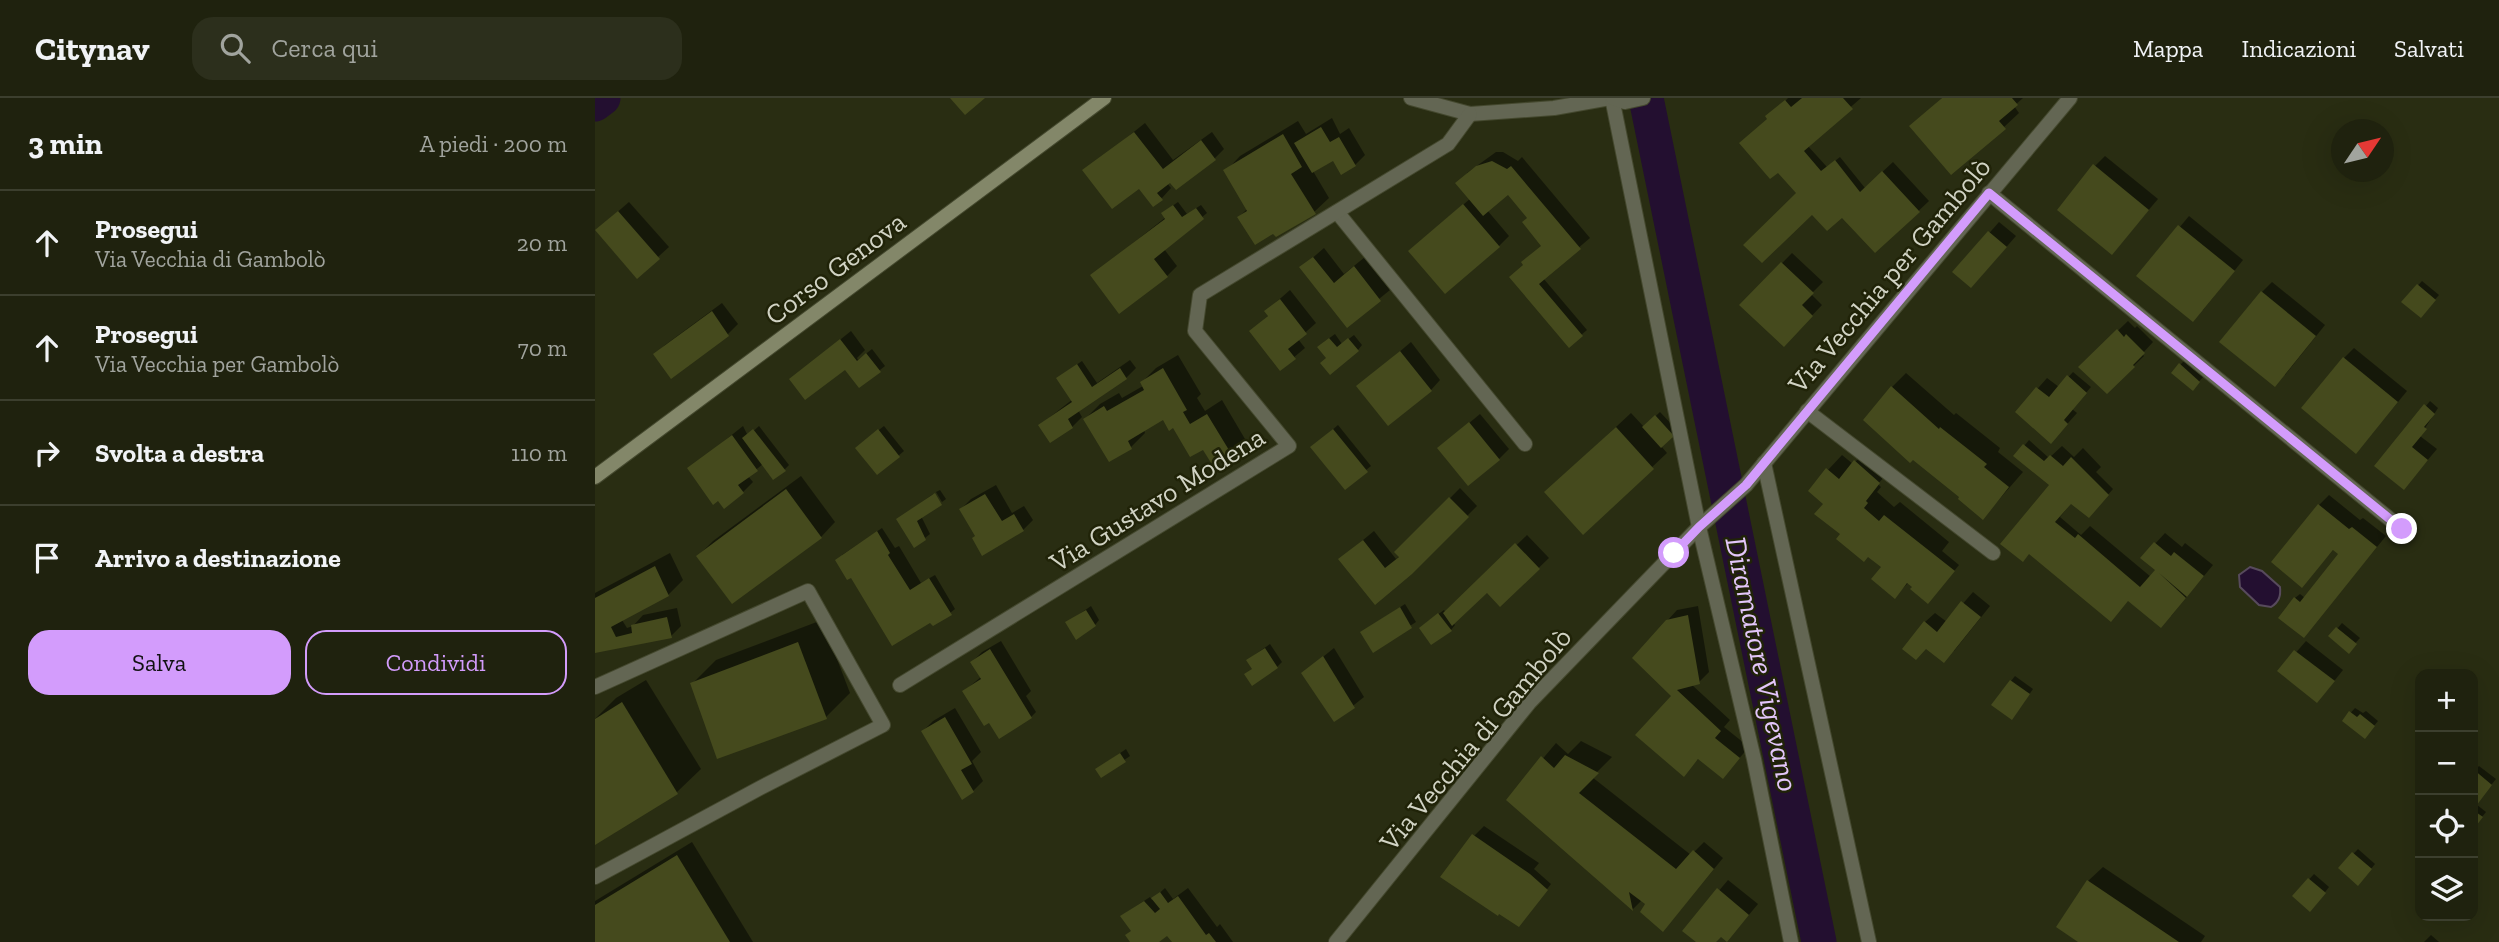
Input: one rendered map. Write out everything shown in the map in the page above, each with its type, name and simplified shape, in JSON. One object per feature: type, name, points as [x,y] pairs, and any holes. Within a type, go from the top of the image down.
[{"type":"main road","name":"Corso Genova","points":[[595,477],[1104,98]]},
{"type":"street","points":[[1411,98],[1471,114],[1643,98]]},
{"type":"street","name":"Via Vecchia per Gambolò","points":[[1746,485],[2070,98]]},
{"type":"street","points":[[1615,99],[1699,527],[1753,760],[1790,942]]},
{"type":"street","name":"Via Gustavo Modena","points":[[900,685],[1289,446],[1195,331],[1200,295],[1448,144],[1471,114]]},
{"type":"street","points":[[1989,193],[2402,529]]},
{"type":"street","points":[[1337,212],[1525,444]]},
{"type":"street","points":[[1807,411],[1993,553]]},
{"type":"street","points":[[1764,463],[1869,942]]},
{"type":"street","name":"Via Vecchia di Gambolò","points":[[1336,942],[1529,703],[1699,527],[1746,485]]},
{"type":"street","points":[[595,687],[808,592],[883,725],[595,877]]},
{"type":"shaded area","points":[[2250,567],[2262,571],[2280,587],[2279,598],[2271,607],[2259,605],[2240,587],[2239,575]]},
{"type":"building","points":[[950,98],[985,98],[965,115]]},
{"type":"building","points":[[1802,98],[1843,98],[1853,109],[1804,151],[1821,171],[1835,160],[1860,192],[1882,171],[1920,212],[1875,253],[1842,218],[1827,231],[1812,215],[1762,263],[1743,245],[1796,193],[1778,173],[1770,179],[1739,143],[1785,100],[1791,107]]},
{"type":"building","points":[[1942,98],[2012,98],[2018,105],[1999,121],[2006,129],[1951,175],[1909,126]]},
{"type":"building","points":[[1321,127],[1330,142],[1339,137],[1356,166],[1341,175],[1333,161],[1312,173],[1294,143]]},
{"type":"building","points":[[1134,132],[1163,169],[1201,140],[1216,160],[1176,190],[1170,183],[1157,193],[1163,200],[1153,207],[1139,189],[1112,209],[1082,170]]},
{"type":"building","points":[[1283,134],[1302,167],[1291,174],[1316,214],[1276,237],[1273,234],[1255,245],[1237,217],[1247,211],[1223,170]]},
{"type":"building","points":[[1492,161],[1507,169],[1511,166],[1581,249],[1539,284],[1583,336],[1569,348],[1509,277],[1523,265],[1521,262],[1541,246],[1522,222],[1527,218],[1508,195],[1483,216],[1455,183],[1476,166]]},
{"type":"building","points":[[2093,164],[2149,210],[2112,255],[2057,210]]},
{"type":"building","points":[[1463,204],[1500,247],[1445,294],[1408,251]]},
{"type":"building","points":[[1173,205],[1182,217],[1196,208],[1204,219],[1154,259],[1168,277],[1119,314],[1090,275],[1165,219],[1161,213]]},
{"type":"building","points":[[618,211],[660,259],[637,279],[595,230]]},
{"type":"building","points":[[2178,225],[2235,271],[2193,322],[2136,276]]},
{"type":"building","points":[[1988,231],[2007,247],[1971,288],[1952,272]]},
{"type":"building","points":[[1313,257],[1334,283],[1354,266],[1381,301],[1347,328],[1299,267]]},
{"type":"building","points":[[1781,262],[1814,293],[1802,305],[1813,316],[1784,347],[1739,305]]},
{"type":"building","points":[[2417,284],[2436,300],[2421,318],[2401,302]]},
{"type":"building","points":[[2261,291],[2316,336],[2275,387],[2219,342]]},
{"type":"building","points":[[1280,299],[1307,334],[1288,349],[1296,359],[1280,371],[1249,331],[1268,316],[1264,311]]},
{"type":"building","points":[[712,311],[729,336],[671,379],[653,354]]},
{"type":"building","points":[[2117,329],[2145,353],[2133,365],[2135,367],[2107,394],[2078,367]]},
{"type":"building","points":[[1329,338],[1337,347],[1348,338],[1359,351],[1330,375],[1320,363],[1326,358],[1317,347]]},
{"type":"building","points":[[840,339],[857,361],[866,353],[881,372],[859,388],[845,370],[805,400],[789,379]]},
{"type":"building","points":[[1400,351],[1432,391],[1388,426],[1356,386]]},
{"type":"building","points":[[2343,357],[2398,402],[2356,454],[2301,408]]},
{"type":"building","points":[[2179,363],[2200,382],[2193,391],[2171,373]]},
{"type":"building","points":[[1077,364],[1092,387],[1120,368],[1127,379],[1068,419],[1073,428],[1050,443],[1038,425],[1072,402],[1056,378]]},
{"type":"building","points":[[1163,368],[1187,410],[1183,412],[1190,424],[1207,414],[1232,455],[1213,466],[1203,450],[1190,457],[1173,428],[1169,431],[1163,420],[1128,441],[1132,449],[1109,462],[1083,419],[1104,406],[1107,411],[1144,390],[1140,382]]},
{"type":"building","points":[[2067,375],[2087,393],[2064,420],[2068,424],[2051,444],[2015,412],[2036,387],[2049,397]]},
{"type":"building","points":[[1891,386],[1939,429],[1940,427],[1987,464],[1984,467],[2009,487],[1983,520],[1913,460],[1910,463],[1863,420]]},
{"type":"building","points":[[2424,404],[2435,414],[2412,447],[2428,460],[2404,490],[2374,466]]},
{"type":"building","points":[[1655,415],[1674,436],[1661,448],[1642,427]]},
{"type":"building","points":[[1469,422],[1500,460],[1468,486],[1437,448]]},
{"type":"building","points":[[1616,427],[1654,469],[1583,535],[1544,492]]},
{"type":"building","points":[[753,429],[786,471],[773,480],[742,438]]},
{"type":"building","points":[[878,429],[900,457],[877,475],[855,448]]},
{"type":"building","points":[[1333,429],[1368,472],[1345,490],[1310,447]]},
{"type":"building","points":[[732,435],[758,471],[738,485],[744,493],[724,509],[718,501],[713,505],[687,468]]},
{"type":"building","points":[[2023,444],[2044,461],[2050,455],[2063,466],[2071,457],[2109,495],[2089,518],[2071,504],[2055,522],[2075,538],[2078,534],[2140,587],[2155,570],[2140,558],[2154,542],[2171,556],[2174,552],[2204,576],[2187,597],[2159,573],[2186,598],[2161,628],[2128,601],[2111,622],[2029,554],[2023,562],[2000,544],[2049,485],[2013,456]]},
{"type":"building","points":[[1854,460],[1880,483],[1864,508],[1879,521],[1884,515],[1955,571],[1928,604],[1910,589],[1912,587],[1907,583],[1895,599],[1871,579],[1881,567],[1868,557],[1864,562],[1836,539],[1840,534],[1814,514],[1823,504],[1808,491],[1826,468],[1839,479]]},
{"type":"building","points":[[786,489],[822,538],[732,604],[696,556]]},
{"type":"building","points":[[935,493],[942,505],[917,521],[926,540],[914,548],[896,519]]},
{"type":"building","points":[[985,494],[1002,521],[1014,514],[1024,531],[982,556],[972,538],[975,536],[959,509]]},
{"type":"building","points":[[1449,497],[1469,517],[1412,574],[1375,605],[1338,559],[1363,540],[1385,568],[1399,557],[1394,552]]},
{"type":"building","points":[[2318,504],[2377,547],[2304,638],[2278,618],[2294,597],[2300,602],[2338,554],[2333,550],[2302,588],[2271,562]]},
{"type":"building","points":[[877,531],[890,553],[888,555],[910,590],[929,578],[952,615],[933,626],[930,623],[892,646],[851,578],[847,580],[835,560]]},
{"type":"building","points":[[1515,543],[1540,569],[1500,607],[1487,593],[1452,626],[1443,613]]},
{"type":"building","points":[[655,566],[669,596],[611,627],[616,637],[632,633],[631,625],[667,617],[672,638],[595,653],[595,598]]},
{"type":"building","points":[[1961,601],[1981,617],[1944,663],[1926,649],[1916,660],[1902,649],[1924,621],[1937,632]]},
{"type":"building","points":[[1400,607],[1412,628],[1373,653],[1360,632]]},
{"type":"building","points":[[1086,610],[1096,626],[1076,640],[1065,622]]},
{"type":"building","points":[[1438,613],[1452,631],[1431,645],[1419,628]]},
{"type":"building","points":[[1688,615],[1700,684],[1677,690],[1721,731],[1715,738],[1740,758],[1723,779],[1698,759],[1684,777],[1635,735],[1671,696],[1632,658],[1666,620]]},
{"type":"building","points":[[2336,627],[2357,644],[2349,654],[2328,636]]},
{"type":"building","points":[[798,642],[827,719],[717,759],[690,683]]},
{"type":"building","points":[[1265,648],[1278,668],[1252,686],[1244,674],[1252,669],[1246,660]]},
{"type":"building","points":[[990,649],[1032,718],[999,739],[989,723],[984,726],[962,691],[981,679],[970,662]]},
{"type":"building","points":[[2294,650],[2335,681],[2317,703],[2277,671]]},
{"type":"building","points":[[1323,656],[1355,708],[1334,722],[1301,673]]},
{"type":"building","points":[[2010,680],[2030,694],[2012,720],[1991,705]]},
{"type":"building","points":[[622,702],[678,794],[595,845],[595,719]]},
{"type":"building","points":[[2349,711],[2357,717],[2360,714],[2375,726],[2365,739],[2342,721]]},
{"type":"building","points":[[945,717],[972,764],[961,770],[974,792],[962,800],[921,731]]},
{"type":"building","points":[[1120,753],[1126,762],[1101,778],[1095,769]]},
{"type":"building","points":[[1565,755],[1599,773],[1579,793],[1676,869],[1693,850],[1714,869],[1663,932],[1640,912],[1645,904],[1629,892],[1633,911],[1506,800],[1541,756],[1554,768]]},
{"type":"building","points":[[2478,773],[2492,785],[2478,803]]},
{"type":"building","points":[[1472,834],[1530,874],[1548,890],[1519,927],[1440,877]]},
{"type":"building","points":[[2352,852],[2372,869],[2358,886],[2338,868]]},
{"type":"building","points":[[677,855],[730,942],[595,942],[595,905]]},
{"type":"building","points":[[2308,878],[2326,893],[2310,912],[2292,896]]},
{"type":"building","points":[[2087,880],[2179,942],[2078,942],[2056,927]]},
{"type":"building","points":[[1717,888],[1749,915],[1727,942],[1721,937],[1716,942],[1696,942],[1682,931]]},
{"type":"building","points":[[1160,892],[1168,903],[1178,896],[1206,935],[1209,933],[1216,942],[1172,942],[1167,936],[1159,942],[1130,942],[1125,935],[1131,931],[1120,916],[1144,901],[1155,913],[1160,909],[1151,898]]},
{"type":"waterway","points":[[595,104],[603,98]]},
{"type":"waterway","name":"Diramatore Vigevano","points":[[1646,98],[1819,942]]},
{"type":"route","points":[[1674,553],[1746,485],[1989,193],[2402,529]]}]
